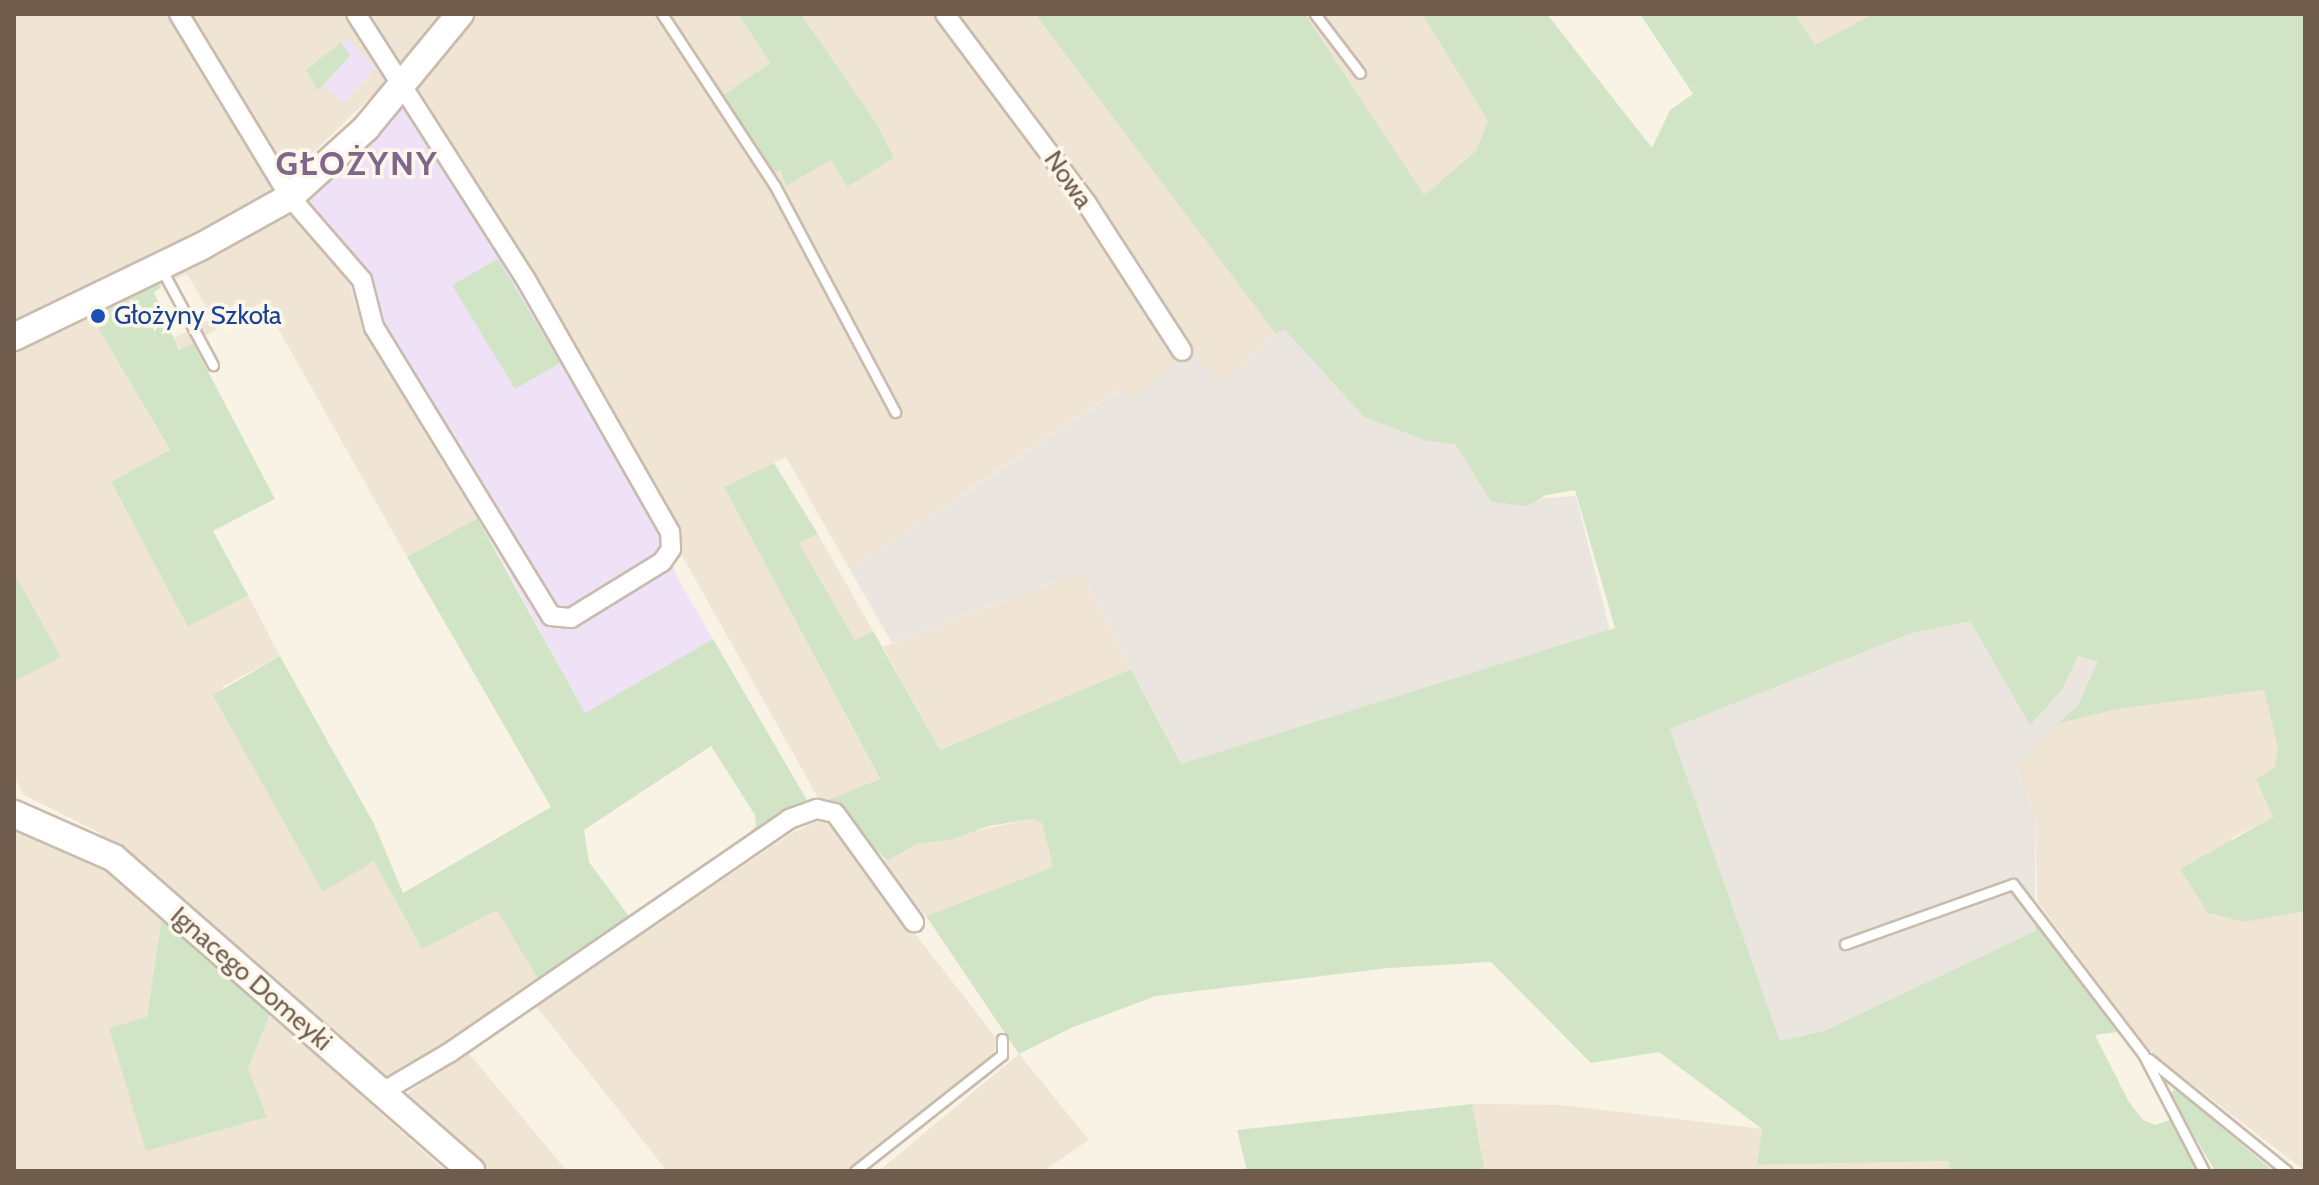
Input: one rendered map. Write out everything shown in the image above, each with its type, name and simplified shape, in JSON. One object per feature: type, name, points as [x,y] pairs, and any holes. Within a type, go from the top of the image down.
[{"type":"street","points":[[179,14],[290,197],[362,280],[374,327],[551,616],[571,618],[662,562],[671,549],[670,532],[525,278],[356,14]]},
{"type":"street","name":"Nowa","points":[[945,14],[1087,204],[1182,351]]},
{"type":"street","points":[[14,337],[161,267],[290,197],[349,146],[403,86],[453,17]]},
{"type":"street","points":[[381,1093],[483,1030],[789,819],[817,809],[835,813],[914,922]]},
{"type":"street","name":"Ignacego Domeyki","points":[[14,814],[114,858],[471,1171]]},
{"type":"lane","points":[[662,14],[775,186],[895,412]]},
{"type":"lane","points":[[1315,14],[1360,73]]},
{"type":"lane","points":[[161,267],[213,365]]},
{"type":"lane","points":[[1845,944],[2013,884],[2143,1054],[2204,1171]]},
{"type":"lane","points":[[855,1171],[1002,1055],[1002,1039]]},
{"type":"lane","points":[[2143,1054],[2287,1171]]},
{"type":"shaded area","points":[[14,14],[738,14],[770,63],[727,92],[772,173],[779,169],[787,185],[831,159],[847,187],[893,157],[877,124],[801,14],[1035,14],[1276,334],[1219,385],[1132,399],[1119,389],[850,570],[786,457],[724,487],[880,780],[821,803],[681,554],[680,536],[489,201],[400,69],[276,188],[345,275],[370,343],[477,518],[407,557],[263,302],[180,350],[174,338],[213,318],[187,274],[92,318],[170,451],[111,483],[188,626],[248,595],[280,656],[222,687],[374,860],[422,949],[497,909],[540,983],[386,1083],[157,879],[100,833],[24,795],[14,777],[14,682],[60,657],[14,573]]},
{"type":"shaded area","points":[[1305,14],[1422,14],[1488,121],[1476,151],[1424,195]]},
{"type":"shaded area","points":[[1795,14],[1874,14],[1815,45]]},
{"type":"shaded area","points":[[346,38],[376,67],[343,103],[323,85],[318,90],[306,70]]},
{"type":"shaded area","points":[[407,104],[477,211],[648,504],[677,577],[713,639],[585,714],[502,560],[370,343],[345,275],[294,208]]},
{"type":"shaded area","points":[[1283,328],[1364,417],[1427,441],[1455,444],[1491,502],[1576,496],[1610,631],[1181,764],[1081,572],[892,643],[850,570],[1120,389],[1133,398],[1190,350],[1220,384]]},
{"type":"shaded area","points":[[818,534],[873,631],[855,640],[799,543]]},
{"type":"shaded area","points":[[1081,572],[1131,669],[940,750],[883,647]]},
{"type":"shaded area","points":[[1970,621],[2030,724],[2062,690],[2078,656],[2099,660],[2078,705],[2015,768],[2035,813],[2035,931],[1824,1031],[1780,1041],[1670,729],[1909,634]]},
{"type":"shaded area","points":[[2264,690],[2278,748],[2274,817],[2231,838],[2245,922],[2305,911],[2305,1171],[2148,1050],[2037,901],[2035,813],[2015,768],[2057,724],[2118,709]]},
{"type":"shaded area","points":[[1031,819],[1042,823],[1053,867],[926,916],[879,858],[887,861],[917,844]]},
{"type":"shaded area","points":[[821,820],[830,824],[997,1039],[993,1055],[846,1171],[667,1171],[536,1006],[792,833]]},
{"type":"shaded area","points":[[14,822],[86,852],[154,903],[162,916],[147,1017],[248,1069],[270,1014],[445,1171],[14,1171]]},
{"type":"shaded area","points":[[466,1050],[567,1171],[492,1171],[403,1097]]},
{"type":"shaded area","points":[[1019,1054],[1089,1140],[1043,1171],[879,1171]]},
{"type":"shaded area","points":[[1472,1104],[1562,1105],[1762,1129],[1757,1165],[1949,1161],[1948,1171],[1485,1171]]},
{"type":"green space","points":[[738,14],[801,14],[877,124],[894,158],[847,187],[831,160],[786,186],[780,170],[771,174],[723,95],[770,63]]},
{"type":"green space","points":[[1035,14],[1305,14],[1424,195],[1476,151],[1488,121],[1422,14],[1547,14],[1652,148],[1670,110],[1693,94],[1640,14],[1795,14],[1815,45],[1873,14],[2305,14],[2305,911],[2245,922],[2208,913],[2180,869],[2273,817],[2256,779],[2275,767],[2278,748],[2264,690],[2118,709],[2057,724],[2078,705],[2098,661],[2078,656],[2062,690],[2030,725],[1970,621],[1909,634],[1670,729],[1780,1041],[1824,1031],[2035,931],[2036,922],[2117,1032],[2095,1035],[2129,1102],[2143,1120],[2155,1125],[2170,1120],[2197,1171],[1948,1171],[1949,1161],[1757,1165],[1762,1129],[1659,1052],[1591,1063],[1491,962],[1389,968],[1156,996],[1073,1027],[1019,1054],[926,916],[1053,867],[1042,823],[1031,819],[989,826],[953,839],[917,844],[887,861],[838,809],[821,803],[880,779],[724,487],[774,463],[818,534],[799,543],[855,640],[873,631],[940,750],[1131,669],[1181,764],[1615,628],[1575,490],[1546,495],[1527,506],[1491,502],[1455,444],[1427,441],[1364,417],[1284,329],[1276,334]]},
{"type":"green space","points":[[341,42],[350,56],[318,90],[306,70]]},
{"type":"green space","points":[[498,259],[560,363],[515,389],[452,285]]},
{"type":"green space","points":[[158,283],[161,288],[154,292],[179,350],[193,343],[275,499],[213,531],[248,595],[188,627],[111,482],[170,450],[92,318]]},
{"type":"green space","points":[[477,518],[585,713],[713,639],[808,802],[743,839],[756,826],[755,815],[711,746],[584,830],[589,862],[631,919],[540,983],[497,910],[422,949],[374,861],[323,892],[213,695],[280,656],[374,824],[403,893],[551,807],[407,557]]},
{"type":"green space","points":[[14,573],[61,657],[14,682]]},
{"type":"green space","points":[[162,916],[270,1014],[248,1069],[267,1117],[146,1151],[109,1028],[147,1017]]},
{"type":"green space","points":[[2173,1090],[2180,1092],[2273,1171],[2215,1171],[2170,1095]]},
{"type":"green space","points":[[1472,1104],[1485,1171],[1247,1171],[1237,1130]]},
{"type":"place","name":"Głożyny Szkoła","points":[[98,316]]},
{"type":"district","name":"GŁOŻYNY","points":[[357,164]]}]
